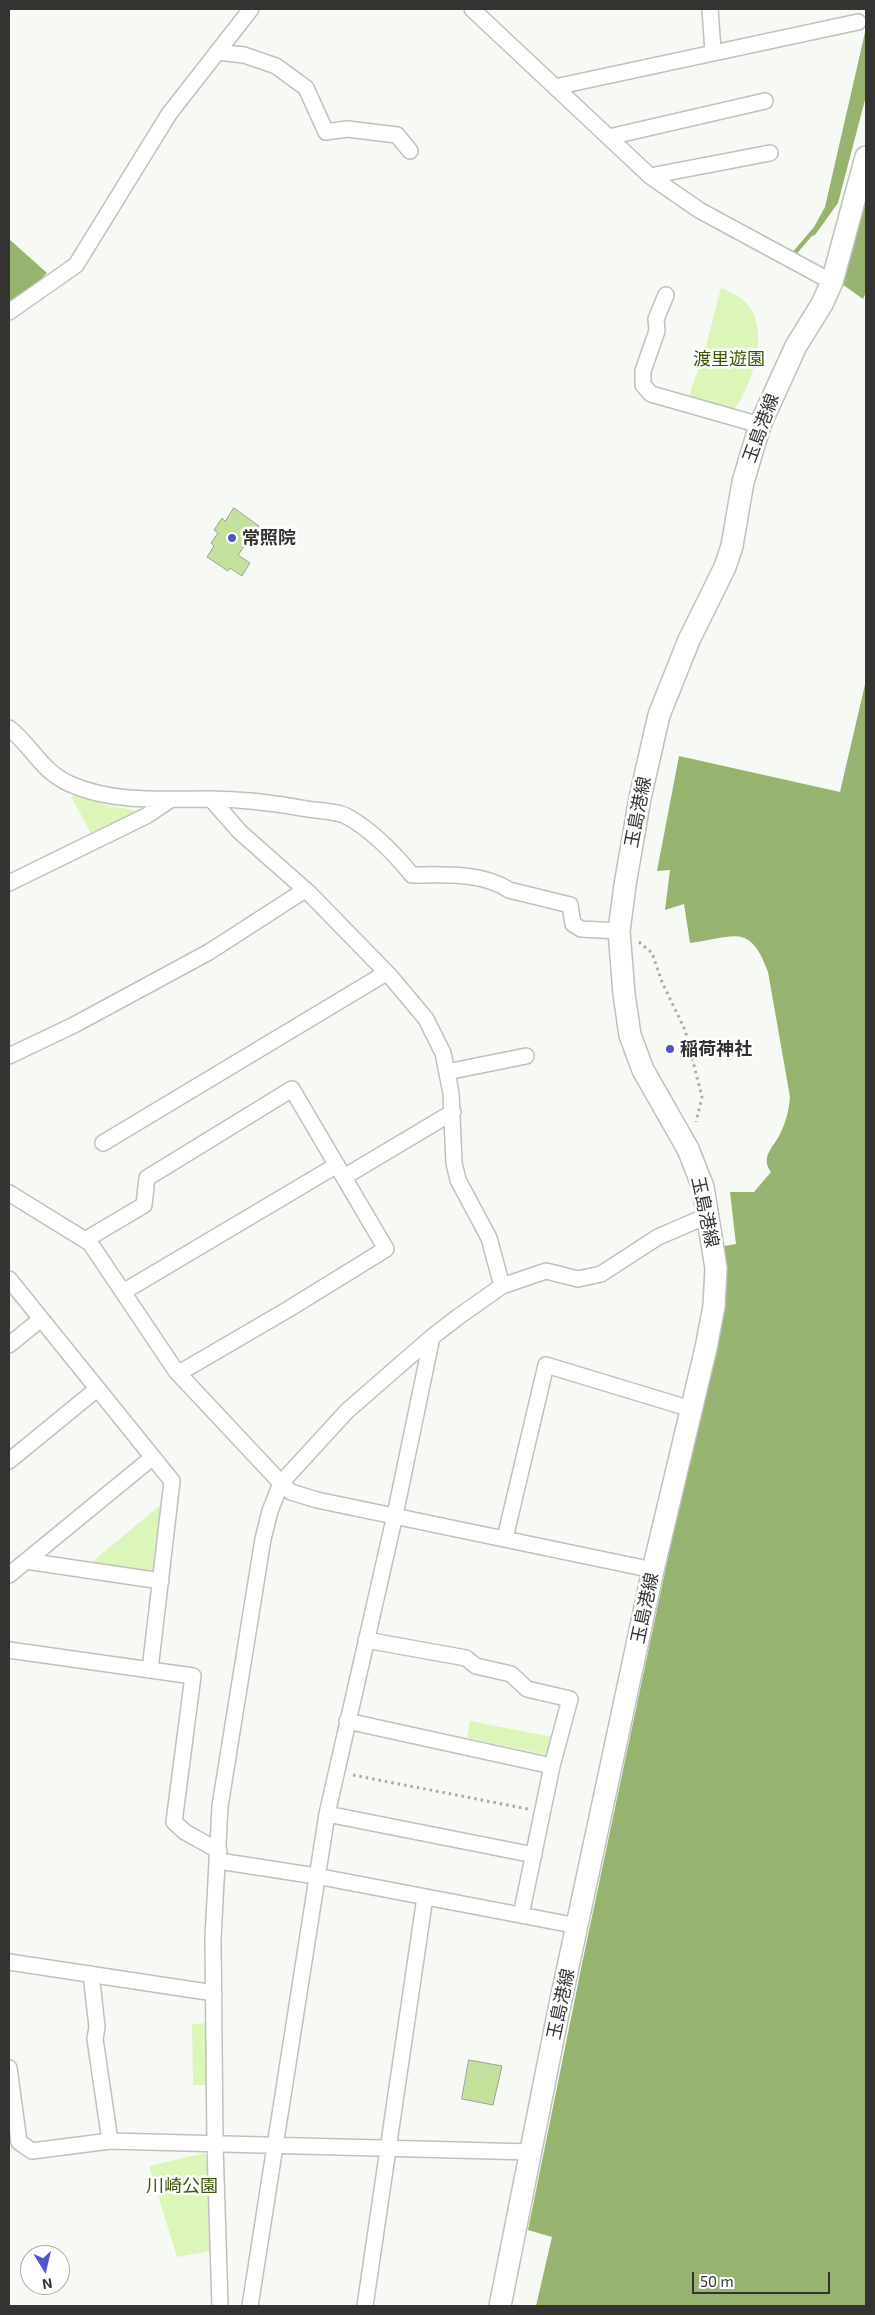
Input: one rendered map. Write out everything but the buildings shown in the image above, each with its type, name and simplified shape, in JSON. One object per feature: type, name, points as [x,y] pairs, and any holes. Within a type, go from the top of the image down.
[{"type":"main road","name":"玉島港線","points":[[500,2306],[653,1570],[714,1306],[716,1268],[704,1187],[688,1149],[642,1070],[630,1035],[624,994],[619,931],[624,886],[640,798],[660,716],[689,640],[725,567],[732,546],[743,482],[760,425],[783,372],[822,304],[832,282],[866,157]]},
{"type":"street","points":[[9,312],[76,265],[169,114],[251,9]]},
{"type":"street","points":[[472,9],[650,176],[699,210],[832,282]]},
{"type":"street","points":[[710,9],[713,52]]},
{"type":"street","points":[[555,87],[858,22]]},
{"type":"street","points":[[217,52],[244,55],[276,66],[306,88],[326,132],[347,129],[397,135],[410,150]]},
{"type":"street","points":[[609,137],[765,101]]},
{"type":"street","points":[[650,176],[770,154]]},
{"type":"street","points":[[666,295],[656,319],[657,331],[643,371],[643,385],[651,394],[760,425]]},
{"type":"street","points":[[9,728],[49,772],[70,784],[116,795],[170,800],[211,799],[275,803],[346,816],[394,852],[412,875],[461,876],[502,886],[509,890],[570,906],[573,924],[581,929],[619,931]]},
{"type":"street","points":[[211,799],[240,832],[305,890],[386,973],[426,1019],[443,1053],[447,1072],[453,1112],[454,1163],[458,1180],[489,1238],[502,1286]]},
{"type":"street","points":[[9,883],[146,816],[170,800]]},
{"type":"street","points":[[9,1056],[74,1025],[209,952],[305,890]]},
{"type":"street","points":[[103,1143],[386,973]]},
{"type":"street","points":[[447,1072],[526,1056]]},
{"type":"street","points":[[86,1240],[144,1205],[147,1178],[292,1089],[386,1249],[288,1310],[178,1373]]},
{"type":"street","points":[[123,1292],[340,1171],[453,1112]]},
{"type":"street","points":[[12,1200],[90,1243],[178,1373],[281,1484],[291,1492],[317,1500],[653,1570]]},
{"type":"street","points":[[220,2306],[215,2144],[213,1938],[219,1856],[220,1806],[262,1539],[270,1510],[281,1484],[347,1411],[432,1337],[502,1286],[546,1271],[578,1279],[601,1274],[658,1237],[709,1215]]},
{"type":"street","points":[[9,1279],[172,1481],[150,1670]]},
{"type":"street","points":[[9,1345],[41,1319]]},
{"type":"street","points":[[250,2306],[316,1876],[335,1771],[395,1515],[432,1337]]},
{"type":"street","points":[[506,1538],[546,1366],[691,1409]]},
{"type":"street","points":[[9,1461],[97,1389]]},
{"type":"street","points":[[9,1575],[153,1457]]},
{"type":"street","points":[[26,1561],[161,1581]]},
{"type":"street","points":[[366,1640],[466,1658],[476,1666],[511,1674],[527,1689],[570,1700],[552,1766],[544,1812],[520,1915]]},
{"type":"street","points":[[9,1650],[193,1676],[174,1822],[219,1856],[578,1926]]},
{"type":"street","points":[[347,1721],[552,1766]]},
{"type":"street","points":[[327,1814],[534,1855]]},
{"type":"street","points":[[365,2306],[390,2148],[425,1897]]},
{"type":"street","points":[[9,1962],[214,1994]]},
{"type":"street","points":[[91,1974],[97,2028],[95,2039],[110,2141]]},
{"type":"street","points":[[9,2068],[19,2142],[32,2152],[110,2141],[532,2152]]},
{"type":"path","points":[[619,931],[650,949],[685,1030],[702,1097],[696,1123]]},
{"type":"path","points":[[335,1771],[544,1812]]},
{"type":"green space","name":"渡里遊園","points":[[721,288],[735,294],[747,304],[754,315],[758,329],[758,343],[753,372],[735,409],[688,398],[703,357]]},
{"type":"green space","points":[[78,795],[105,805],[139,811],[91,833],[71,797]]},
{"type":"green space","points":[[163,1503],[155,1569],[148,1574],[87,1566]]},
{"type":"green space","points":[[470,1721],[552,1737],[549,1755],[467,1738]]},
{"type":"green space","points":[[209,2023],[211,2085],[193,2085],[192,2024]]},
{"type":"green space","name":"川崎公園","points":[[205,2153],[209,2178],[211,2251],[177,2257],[149,2166]]},
{"type":"shaded area","points":[[866,28],[866,96],[838,203],[815,235],[793,258],[790,255],[814,227],[825,207]]},
{"type":"shaded area","points":[[866,194],[866,292],[863,299],[842,284]]},
{"type":"shaded area","points":[[9,239],[47,273],[19,301],[9,302]]},
{"type":"shaded area","points":[[866,680],[866,2306],[536,2306],[552,2237],[528,2230],[583,1959],[723,1298],[724,1246],[736,1244],[730,1192],[754,1192],[771,1172],[768,1167],[767,1157],[784,1125],[790,1097],[768,972],[761,956],[747,939],[739,936],[690,943],[684,904],[665,910],[670,870],[657,871],[679,756],[840,792]]},
{"type":"place","name":"常照院","points":[[232,538]]},
{"type":"place","name":"稲荷神社","points":[[670,1049]]}]
